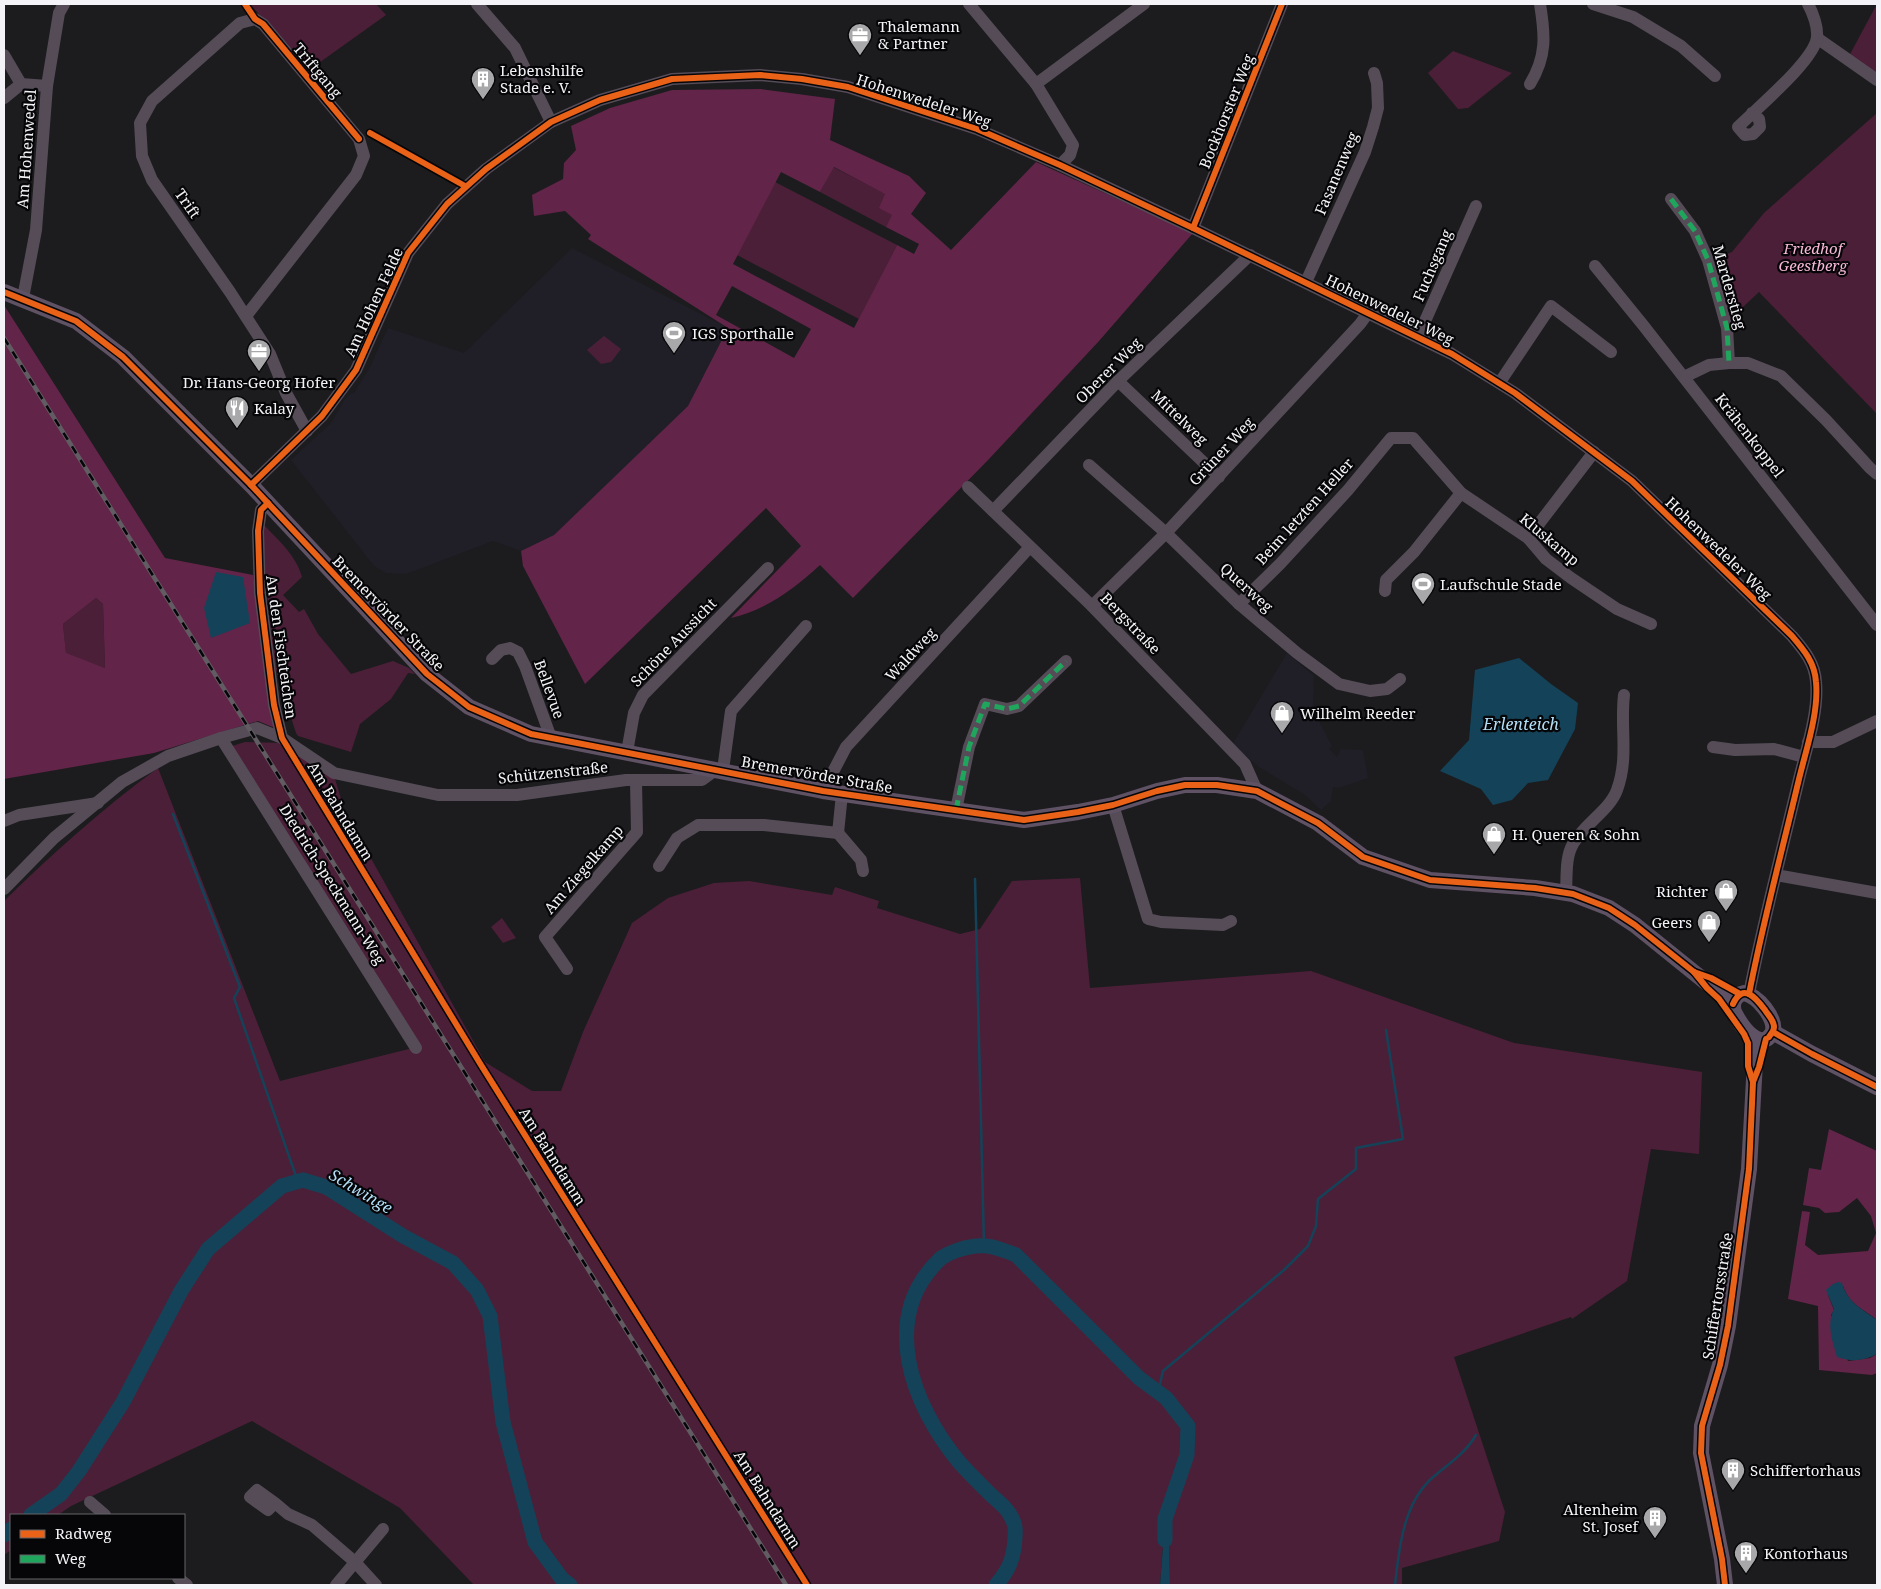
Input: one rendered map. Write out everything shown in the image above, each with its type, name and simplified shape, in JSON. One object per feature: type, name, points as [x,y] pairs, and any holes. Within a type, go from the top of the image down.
[{"type":"main road","name":"Bremervörder Straße","points":[[4,292],[23,298],[76,321],[123,357],[251,485],[264,507],[427,674],[470,707],[530,734],[823,791],[1024,820],[1113,805],[1157,791],[1185,785],[1217,785],[1258,791],[1318,823],[1363,857],[1430,880],[1535,888],[1566,893],[1609,908],[1635,925],[1694,972],[1741,997],[1757,1000],[1771,1018],[1774,1027],[1765,1037]]},
{"type":"main road","points":[[1694,972],[1719,999],[1744,1034],[1748,1043],[1748,1066],[1753,1082]]},
{"type":"main road","points":[[1741,997],[1736,1016],[1750,1034],[1765,1037],[1812,1054],[1877,1087]]},
{"type":"main road","name":"Schiffertorsstraße","points":[[1725,1585],[1701,1453],[1702,1426],[1728,1326],[1749,1169],[1753,1082],[1759,1067],[1765,1037]]},
{"type":"street","name":"Am Hohenwedel","points":[[23,298],[36,230],[47,86],[59,12],[64,4]]},
{"type":"street","points":[[477,4],[515,48],[551,122]]},
{"type":"street","points":[[969,4],[1036,84],[1073,145],[1070,155],[1060,165]]},
{"type":"street","points":[[1036,84],[1144,4]]},
{"type":"street","name":"Bockhorster Weg","points":[[1193,228],[1282,4]]},
{"type":"street","points":[[1530,84],[1540,69],[1544,42],[1540,4]]},
{"type":"street","points":[[1593,4],[1633,17],[1680,46],[1715,76]]},
{"type":"street","points":[[1752,113],[1811,54],[1817,38],[1813,14],[1808,4]]},
{"type":"street","name":"Triftgang","points":[[246,316],[356,175],[364,156],[359,139],[263,24],[255,19]]},
{"type":"street","name":"Trift","points":[[255,19],[240,23],[152,102],[140,123],[142,156],[152,180],[270,354],[286,393],[307,431]]},
{"type":"street","points":[[1817,38],[1877,80]]},
{"type":"street","points":[[4,55],[21,84]]},
{"type":"street","name":"Fasanenweg","points":[[1306,282],[1364,152],[1373,127],[1378,101],[1377,83],[1374,73]]},
{"type":"street","name":"Hohenwedeler Weg","points":[[551,122],[600,100],[672,79],[760,75],[802,79],[848,88],[959,122],[1060,165],[1368,312],[1460,358],[1500,382],[1641,489],[1803,648],[1811,662],[1816,681],[1815,706],[1808,742],[1776,875],[1741,997]]},
{"type":"street","points":[[4,98],[21,84],[47,86]]},
{"type":"street","name":"Am Hohen Felde","points":[[251,485],[322,416],[356,370],[408,253],[446,204],[486,169],[551,122]]},
{"type":"street","name":"Marderstieg","points":[[1671,199],[1695,232],[1708,260],[1727,328],[1729,363]]},
{"type":"street","name":"Fuchsgang","points":[[1418,338],[1476,206]]},
{"type":"street","name":"Oberer Weg","points":[[994,511],[1118,381],[1250,255]]},
{"type":"street","name":"Krähenkoppel","points":[[1595,266],[1877,625]]},
{"type":"street","points":[[1500,382],[1551,306],[1611,352]]},
{"type":"street","name":"Grüner Weg","points":[[1092,606],[1166,533],[1219,477],[1360,324],[1368,312]]},
{"type":"street","points":[[1684,377],[1708,366],[1729,363],[1748,363],[1781,376],[1877,474]]},
{"type":"street","name":"Mittelweg","points":[[1118,381],[1219,477]]},
{"type":"street","name":"Kluskamp","points":[[1391,438],[1413,438],[1461,493],[1528,538],[1546,559],[1571,578],[1617,609],[1651,624]]},
{"type":"street","name":"Beim letzten Heller","points":[[1239,604],[1280,564],[1348,490],[1391,438]]},
{"type":"street","points":[[1528,538],[1594,452]]},
{"type":"street","name":"Querweg","points":[[1089,465],[1166,533],[1239,604],[1297,653],[1339,684],[1370,692],[1387,689],[1400,679]]},
{"type":"street","name":"Bergstraße","points":[[968,487],[1092,606],[1245,764],[1258,791]]},
{"type":"street","points":[[1384,592],[1386,580],[1414,552],[1461,493]]},
{"type":"street","name":"An den Fischteichen","points":[[264,507],[258,530],[260,593],[274,706],[282,738]]},
{"type":"street","name":"Waldweg","points":[[823,791],[846,747],[1030,547]]},
{"type":"street","name":"Schöne Aussicht","points":[[627,752],[634,713],[643,695],[768,568]]},
{"type":"street","points":[[720,770],[731,711],[806,626]]},
{"type":"street","name":"Bellevue","points":[[492,659],[501,650],[510,648],[518,652],[525,666],[551,738]]},
{"type":"street","points":[[956,810],[969,748],[985,704],[1007,709],[1019,706],[1066,661]]},
{"type":"street","points":[[1566,893],[1569,855],[1573,843],[1617,791],[1624,764],[1624,695]]},
{"type":"street","points":[[1808,742],[1833,742],[1877,721]]},
{"type":"street","name":"Schützenstraße","points":[[4,889],[54,838],[98,804],[122,782],[168,756],[257,728],[282,738],[334,773],[438,795],[517,795],[626,780],[702,780],[720,770]]},
{"type":"street","name":"Diedrich-Speckmann-Weg","points":[[221,738],[416,1048]]},
{"type":"street","points":[[1713,747],[1734,750],[1774,749],[1804,757]]},
{"type":"street","name":"Am Ziegelkamp","points":[[566,969],[545,937],[637,832],[636,781]]},
{"type":"street","points":[[838,833],[842,794]]},
{"type":"street","points":[[4,822],[19,814],[98,804]]},
{"type":"street","points":[[1113,805],[1148,919],[1161,922],[1223,925],[1231,921]]},
{"type":"street","points":[[659,866],[677,838],[698,826],[764,825],[838,833],[861,860],[863,871]]},
{"type":"street","points":[[1776,875],[1877,893]]},
{"type":"street","points":[[90,1502],[104,1514]]},
{"type":"street","points":[[275,1502],[288,1514],[312,1525],[355,1562],[376,1585]]},
{"type":"street","points":[[336,1585],[383,1529]]},
{"type":"shaded area","points":[[761,89],[835,99],[830,140],[909,176],[926,193],[911,214],[951,250],[1036,162],[1193,233],[1099,341],[989,459],[853,598],[820,565],[779,598],[744,615],[731,618],[801,546],[766,508],[585,684],[523,566],[521,551],[554,535],[688,406],[728,328],[588,239],[591,235],[565,211],[534,216],[532,195],[563,179],[564,163],[576,150],[571,126],[610,108],[672,90]],"holes":[[[834,167],[885,194],[879,208],[892,215],[886,227],[919,244],[914,254],[897,245],[854,328],[733,264],[781,172],[820,192]],[[732,286],[811,329],[794,358],[716,315]]]},
{"type":"shaded area","points":[[572,248],[728,328],[688,406],[554,535],[521,551],[493,541],[406,574],[386,573],[374,566],[291,460],[332,422],[343,402],[350,394],[354,393],[369,369],[388,328],[464,353]]},
{"type":"shaded area","points":[[4,305],[165,558],[253,575],[275,728],[258,721],[154,753],[4,779]],"holes":[[[96,598],[103,604],[105,668],[66,653],[63,624]]]},
{"type":"shaded area","name":"Wilhelm Reeder","points":[[1287,653],[1314,676],[1313,704],[1332,746],[1329,749],[1337,757],[1341,749],[1363,750],[1368,778],[1339,788],[1333,787],[1331,801],[1321,810],[1305,795],[1259,767],[1232,745]]},
{"type":"shaded area","points":[[1829,1129],[1877,1151],[1877,1320],[1849,1298],[1843,1286],[1828,1295],[1834,1310],[1831,1315],[1848,1361],[1870,1358],[1877,1354],[1877,1373],[1872,1375],[1819,1370],[1818,1306],[1788,1299],[1802,1211],[1810,1212],[1805,1245],[1818,1255],[1868,1251],[1876,1233],[1871,1216],[1857,1198],[1839,1212],[1825,1213],[1819,1208],[1803,1205],[1809,1168],[1821,1170]]},
{"type":"green space","points":[[250,4],[376,4],[386,15],[309,70]]},
{"type":"green space","points":[[1877,4],[1877,77],[1848,58]]},
{"type":"green space","points":[[1453,51],[1512,73],[1468,108],[1458,109],[1428,73]]},
{"type":"green space","name":"Friedhof Geestberg","points":[[1877,113],[1877,414],[1759,292],[1729,320],[1712,260],[1732,252],[1764,213]]},
{"type":"green space","points":[[833,167],[886,194],[893,215],[886,227],[820,192]]},
{"type":"green space","points":[[775,182],[897,245],[859,319],[737,255]]},
{"type":"green space","points":[[604,336],[621,349],[611,362],[601,364],[587,350]]},
{"type":"green space","points":[[263,524],[291,555],[302,577],[283,595],[299,612],[304,609],[318,634],[351,674],[393,661],[409,668],[415,674],[408,673],[391,699],[360,724],[351,752],[298,736],[296,733],[274,664],[261,527]]},
{"type":"green space","points":[[96,598],[103,604],[105,668],[66,654],[63,624]]},
{"type":"green space","points":[[245,742],[283,743],[335,779],[345,812],[485,1062],[532,1091],[561,1091],[583,1032],[632,923],[668,898],[714,883],[749,881],[832,895],[835,887],[879,901],[877,908],[960,934],[980,929],[1012,881],[1080,878],[1090,988],[1311,971],[1514,1043],[1702,1072],[1699,1154],[1651,1149],[1627,1281],[1572,1319],[1571,1317],[1454,1357],[1505,1512],[1499,1541],[1402,1568],[1402,1585],[1170,1585],[1169,1521],[1184,1466],[1165,1519],[1160,1585],[474,1585],[400,1508],[252,1421],[71,1506],[59,1514],[10,1514],[10,1551],[4,1555],[4,901],[78,832],[158,768],[280,1081],[417,1047],[229,747]]},
{"type":"green space","points":[[502,918],[516,938],[503,943],[491,927]]},
{"type":"water","points":[[216,572],[243,577],[250,623],[211,638],[204,608]]},
{"type":"water","name":"Erlenteich","points":[[1519,658],[1578,703],[1575,729],[1548,780],[1528,783],[1512,800],[1493,805],[1481,789],[1440,771],[1469,740],[1475,670]]},
{"type":"water","points":[[1838,1282],[1842,1283],[1844,1290],[1851,1300],[1877,1320],[1877,1354],[1857,1360],[1837,1357],[1830,1327],[1834,1309],[1826,1290]]},
{"type":"water","points":[[1187,1455],[1169,1521],[1170,1585],[1160,1585],[1165,1519]]},
{"type":"waterway","points":[[173,814],[240,987],[234,998],[298,1182]]},
{"type":"waterway","points":[[975,879],[984,1245]]},
{"type":"waterway","points":[[1158,1392],[1163,1371],[1284,1270],[1308,1246],[1316,1226],[1318,1199],[1356,1169],[1356,1148],[1403,1139],[1386,1030]]},
{"type":"waterway","name":"Schwinge","points":[[32,1514],[61,1494],[79,1471],[123,1402],[181,1291],[208,1249],[282,1186],[303,1180],[326,1187],[403,1236],[453,1263],[477,1290],[490,1316],[503,1422],[535,1542],[562,1579],[570,1585]]},
{"type":"waterway","points":[[996,1585],[1012,1558],[1015,1538],[1014,1523],[1006,1509],[962,1466],[942,1439],[916,1388],[909,1361],[907,1333],[911,1307],[922,1281],[941,1258],[966,1248],[988,1246],[1016,1255],[1139,1378],[1166,1398],[1188,1426],[1187,1455],[1165,1519],[1165,1540]]},
{"type":"waterway","points":[[1395,1585],[1404,1528],[1415,1501],[1422,1489],[1432,1478],[1461,1453],[1476,1435]]},
{"type":"waterway","name":"Schwinge","points":[[4,1535],[10,1530]]},
{"type":"railway","points":[[4,338],[786,1585]]},
{"type":"marked path","points":[[1671,199],[1695,231],[1708,260],[1727,328],[1729,363]]},
{"type":"marked path","points":[[956,810],[969,747],[985,704],[1007,709],[1019,706],[1066,661]]},
{"type":"cycle path","points":[[245,4],[255,19],[263,24],[359,139]]},
{"type":"cycle path","points":[[1193,228],[1282,4]]},
{"type":"cycle path","points":[[251,485],[322,416],[356,370],[408,253],[447,204],[486,169],[551,122],[600,100],[672,79],[760,75],[802,79],[848,87],[977,129],[1060,165],[1452,354],[1515,393],[1632,481],[1792,636],[1805,652],[1814,669],[1816,706],[1766,913],[1749,994]]},
{"type":"cycle path","points":[[370,133],[465,186]]},
{"type":"cycle path","points":[[4,292],[76,321],[123,357],[251,485],[427,674],[469,707],[531,734],[823,791],[1024,820],[1113,805],[1157,791],[1185,785],[1217,785],[1257,791],[1318,823],[1363,857],[1430,880],[1535,888],[1573,894],[1609,908],[1635,925],[1694,972],[1711,978],[1740,994]]},
{"type":"cycle path","name":"Am Bahndamm","points":[[268,503],[261,510],[258,531],[260,593],[274,705],[282,738],[481,1065],[807,1585]]},
{"type":"cycle path","points":[[1694,972],[1719,999],[1744,1034],[1748,1043],[1748,1066],[1753,1082]]},
{"type":"cycle path","points":[[1733,1004],[1741,994],[1745,993],[1754,997],[1773,1022],[1774,1030],[1769,1037]]},
{"type":"cycle path","points":[[1773,1032],[1877,1087]]},
{"type":"cycle path","points":[[1725,1585],[1722,1559],[1701,1453],[1702,1426],[1720,1365],[1728,1326],[1749,1169],[1753,1082],[1766,1039]]},
{"type":"place","name":"Thalemann & Partner","points":[[860,56]]},
{"type":"place","name":"Lebenshilfe Stade e. V.","points":[[483,100]]},
{"type":"place","name":"IGS Sporthalle","points":[[674,354]]},
{"type":"place","name":"Dr. Hans-Georg Hofer","points":[[259,372]]},
{"type":"place","name":"Kalay","points":[[237,429]]},
{"type":"place","name":"Laufschule Stade","points":[[1423,605]]},
{"type":"place","name":"Wilhelm Reeder","points":[[1282,734]]},
{"type":"place","name":"H. Queren & Sohn","points":[[1494,855]]},
{"type":"place","name":"Richter","points":[[1726,912]]},
{"type":"place","name":"Geers","points":[[1709,943]]},
{"type":"place","name":"Schiffertorhaus","points":[[1733,1491]]},
{"type":"place","name":"Altenheim St. Josef","points":[[1655,1539]]},
{"type":"place","name":"Kontorhaus","points":[[1746,1574]]}]
